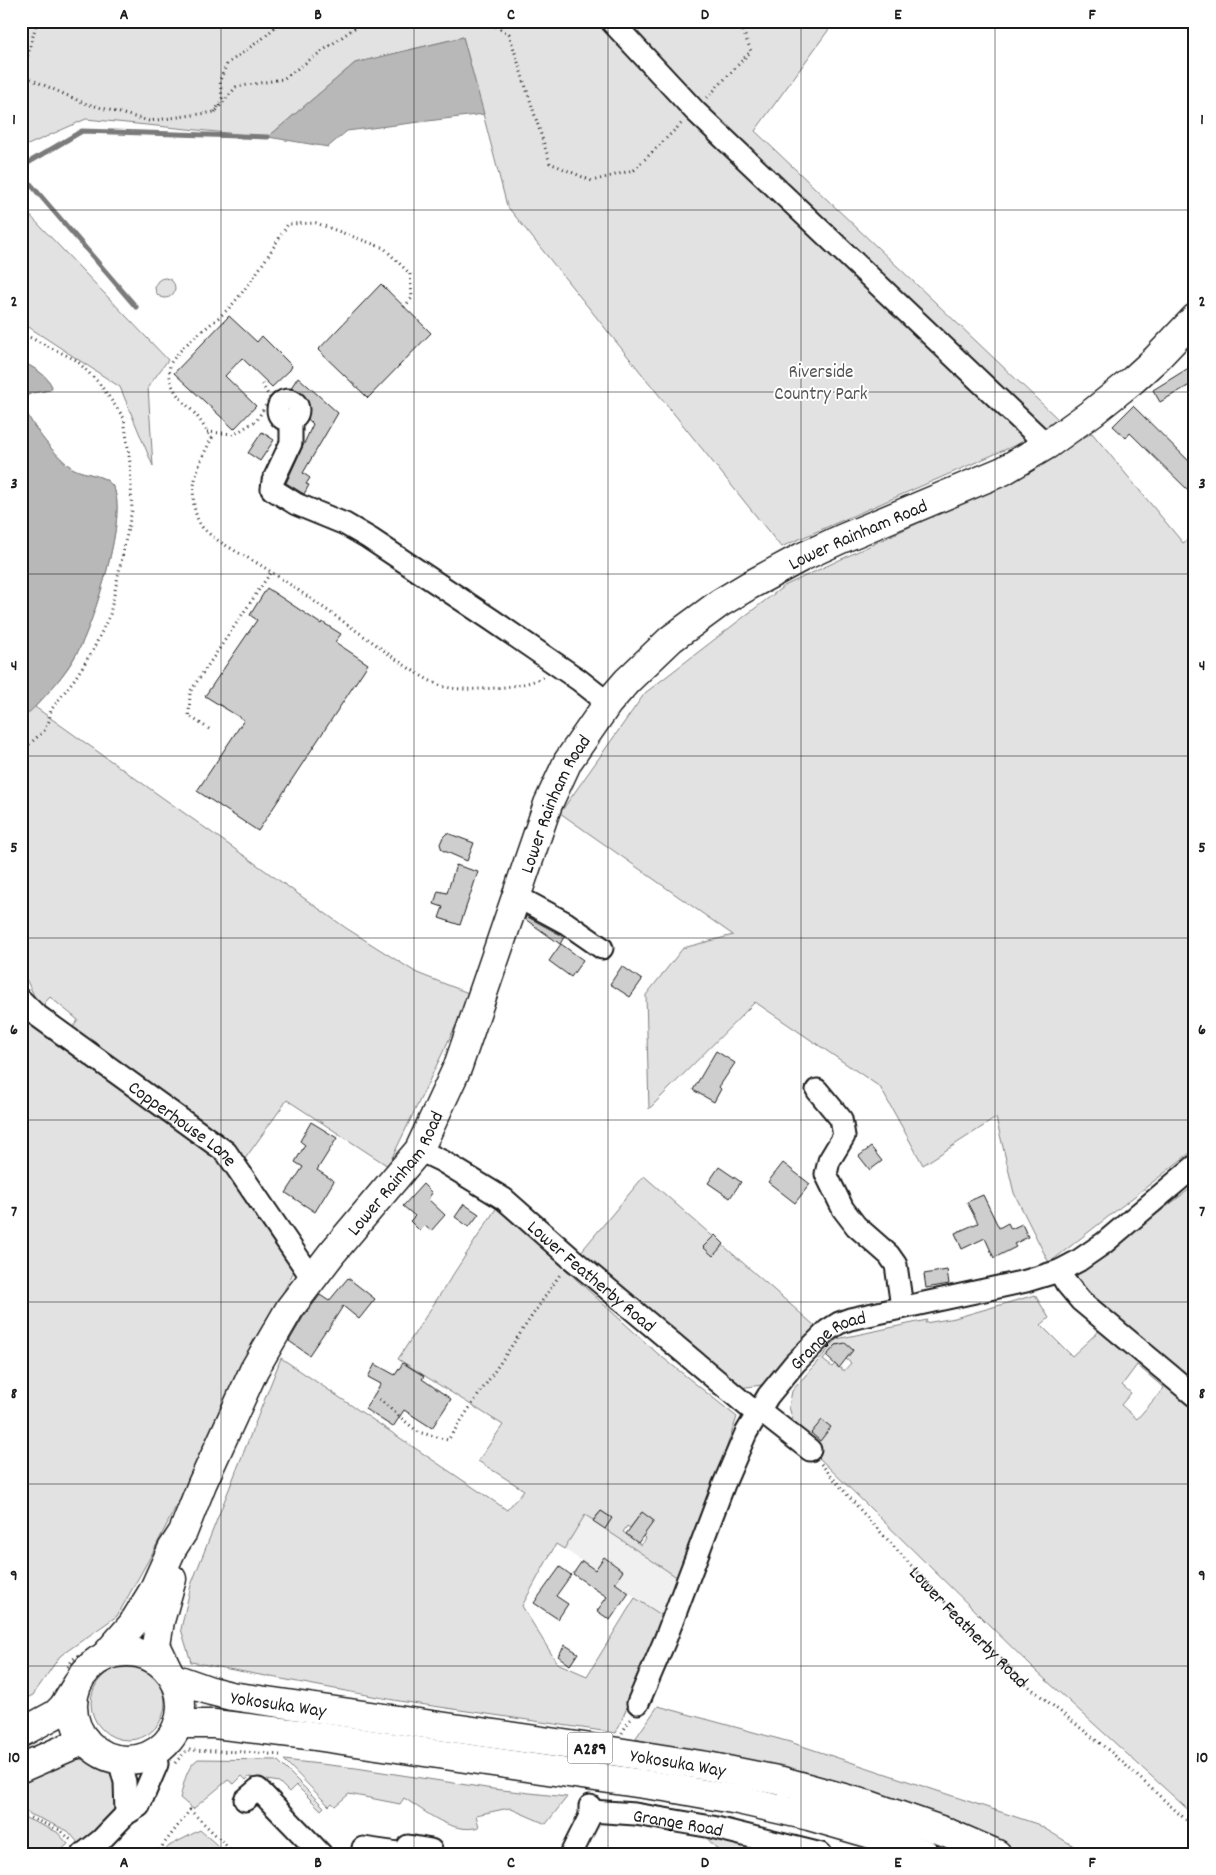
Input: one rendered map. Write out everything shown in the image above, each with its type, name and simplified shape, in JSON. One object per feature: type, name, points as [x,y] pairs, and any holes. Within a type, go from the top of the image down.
[{"type":"main road","name":"Lower Rainham Road","points":[[104,1657],[140,1613],[172,1549],[183,1532],[202,1484],[254,1370],[281,1324],[312,1278],[419,1150],[458,1066],[542,820],[557,784],[576,749],[608,703],[627,681],[671,640],[720,603],[750,585],[802,557],[841,539],[1003,471],[1047,445],[1133,380],[1156,360],[1194,320]]},
{"type":"main road","name":"Lower Rainham Road","points":[[171,1674],[157,1647],[157,1635],[180,1552],[183,1532]]},
{"type":"main road","points":[[21,1733],[47,1720],[63,1708],[76,1686],[88,1669],[104,1657],[120,1652],[138,1653],[155,1659],[171,1674],[180,1697],[181,1711],[178,1724],[169,1740],[155,1752],[138,1759],[119,1760],[106,1756],[94,1750],[77,1728],[73,1714],[76,1686]]},
{"type":"main road","name":"Yokosuka Way","points":[[171,1674],[210,1691],[238,1697],[612,1751],[707,1766],[782,1781],[869,1805],[946,1832],[997,1854]]},
{"type":"main road","name":"Yokosuka Way","points":[[178,1724],[214,1724],[308,1735],[671,1788],[738,1800],[809,1816],[875,1835],[924,1854]]},
{"type":"main road","points":[[21,1768],[85,1740]]},
{"type":"street","points":[[612,22],[695,111],[1047,445]]},
{"type":"street","points":[[291,420],[290,443],[285,458],[273,481],[272,490],[296,504],[336,520],[363,535],[484,614],[608,703]]},
{"type":"street","points":[[516,896],[566,923],[602,948]]},
{"type":"street","name":"Copperhouse Lane","points":[[21,1000],[32,1012],[226,1152],[312,1278]]},
{"type":"street","points":[[817,1090],[840,1119],[844,1136],[829,1161],[826,1174],[844,1209],[856,1226],[889,1255],[896,1265],[902,1307]]},
{"type":"street","name":"Lower Featherby Road","points":[[419,1150],[442,1161],[504,1199],[572,1258],[758,1412],[810,1450]]},
{"type":"street","name":"Grange Road","points":[[638,1703],[665,1640],[732,1463],[746,1432],[758,1412],[795,1363],[828,1330],[850,1319],[1026,1281],[1059,1271],[1078,1261],[1104,1243],[1195,1166]]},
{"type":"street","points":[[1059,1271],[1081,1301],[1195,1396]]},
{"type":"street","points":[[76,1850],[101,1840],[126,1814],[139,1806],[157,1764],[155,1752]]},
{"type":"street","points":[[119,1760],[126,1782],[126,1814]]},
{"type":"street","points":[[245,1800],[258,1789],[321,1854]]},
{"type":"street","name":"Grange Road","points":[[572,1854],[592,1811],[635,1814],[712,1827],[821,1854]]},
{"type":"street","points":[[365,1846],[405,1854],[408,1846],[431,1850]]},
{"type":"path","points":[[37,21],[21,78],[26,77],[84,103],[149,121],[215,112],[236,87],[283,79],[363,22],[373,21]]},
{"type":"path","points":[[215,112],[222,98],[220,80],[227,64],[263,38],[282,21]]},
{"type":"path","points":[[487,21],[509,34],[550,163],[592,181],[634,170],[695,111],[751,51],[738,21]]},
{"type":"path","points":[[404,307],[412,298],[410,274],[384,248],[316,223],[288,224],[264,261],[230,306],[195,335],[170,364],[170,381],[173,388],[212,438],[200,460],[194,482],[194,498],[199,521],[210,536],[271,572],[402,663],[444,686],[468,689],[530,683],[544,677],[558,666]]},
{"type":"path","points":[[21,333],[76,360],[99,383],[124,418],[130,463],[132,510],[110,614],[76,677],[51,710],[44,732],[26,747],[21,755]]},
{"type":"path","points":[[206,432],[235,434],[257,420],[270,398],[262,384]]},
{"type":"path","points":[[209,729],[188,716],[190,692],[271,572]]},
{"type":"path","points":[[379,1399],[418,1432],[448,1440],[572,1258]]},
{"type":"path","name":"Lower Featherby Road","points":[[810,1450],[863,1513],[936,1592],[1027,1685],[1112,1753],[1195,1828]]},
{"type":"path","points":[[612,1751],[638,1703]]},
{"type":"path","points":[[157,1854],[190,1810],[235,1854]]},
{"type":"path","points":[[21,1814],[60,1830],[74,1844],[76,1850]]},
{"type":"shaded area","points":[[463,37],[484,114],[347,131],[328,147],[268,137],[355,63]]},
{"type":"shaded area","points":[[21,361],[47,378],[52,387],[50,390],[26,396],[24,403],[26,410],[36,429],[68,465],[79,471],[104,479],[112,485],[117,498],[117,518],[100,595],[84,639],[71,663],[58,680],[21,720]]},
{"type":"shaded area","points":[[585,1514],[681,1580],[666,1618],[564,1549]]},
{"type":"green space","name":"Riverside Country Park","points":[[21,21],[835,21],[755,131],[1059,420],[1018,444],[781,547],[507,206],[463,37],[355,63],[268,137],[86,119],[21,148]]},
{"type":"green space","points":[[21,206],[168,360],[148,387],[153,466],[120,387],[21,322]]},
{"type":"green space","points":[[165,278],[172,281],[175,288],[172,295],[165,298],[158,295],[155,288],[158,281]]},
{"type":"green space","points":[[21,361],[47,378],[52,387],[50,390],[26,396],[24,403],[26,410],[36,429],[68,465],[108,481],[112,485],[117,498],[117,518],[107,569],[84,639],[73,661],[58,682],[35,707],[346,928],[417,973],[471,994],[388,1166],[287,1100],[242,1163],[70,1032],[78,1020],[50,997],[40,1008],[25,977],[21,927]]},
{"type":"green space","points":[[1092,433],[1183,543],[1195,534],[1195,1149],[1049,1263],[1014,1193],[996,1118],[923,1165],[880,1087],[755,1002],[649,1109],[646,995],[683,948],[733,935],[560,813],[645,693],[784,586],[982,493]]},
{"type":"green space","points":[[21,1009],[219,1157],[295,1269],[153,1552],[117,1616],[60,1656],[33,1695],[21,1701]]},
{"type":"green space","points":[[644,1176],[815,1326],[762,1385],[739,1388],[580,1253]]},
{"type":"green space","points":[[1195,1185],[1195,1816],[1036,1671],[815,1454],[820,1446],[794,1424],[789,1407],[792,1391],[837,1339],[927,1320],[925,1323],[955,1318],[1035,1295],[1049,1318],[1041,1325],[1072,1356],[1100,1330],[1066,1283]],"holes":[[[845,1344],[853,1350],[846,1359],[851,1363],[844,1371],[835,1364],[832,1367],[823,1360],[836,1345]],[[1137,1365],[1164,1388],[1137,1419],[1121,1405],[1131,1393],[1122,1385]]]},
{"type":"green space","points":[[497,1207],[657,1353],[737,1417],[681,1580],[605,1529],[611,1518],[601,1511],[593,1520],[585,1515],[564,1549],[556,1544],[522,1606],[557,1663],[587,1676],[635,1598],[666,1618],[616,1733],[399,1701],[191,1662],[181,1629],[191,1585],[281,1358],[507,1510],[524,1490],[478,1461],[503,1425],[398,1359]],"holes":[[[642,1512],[643,1536],[646,1539],[641,1545],[623,1532],[627,1526],[630,1528]]]},
{"type":"green space","points":[[128,1666],[149,1672],[159,1682],[165,1703],[159,1724],[149,1734],[128,1740],[107,1734],[97,1724],[91,1703],[97,1682],[107,1672]]},
{"type":"green space","points":[[658,1706],[790,1742],[1037,1824],[1087,1854],[1014,1854],[936,1820],[772,1771],[635,1739]]},
{"type":"green space","points":[[78,1759],[102,1763],[112,1771],[117,1800],[107,1822],[80,1845],[68,1831],[21,1810],[21,1780],[68,1761]]},
{"type":"green space","points":[[198,1759],[277,1760],[324,1807],[321,1810],[296,1785],[289,1792],[279,1782],[249,1777],[246,1780],[242,1776],[234,1784],[228,1780],[193,1809],[180,1798],[188,1771]]},
{"type":"green space","points":[[284,1760],[356,1768],[493,1789],[567,1797],[546,1824],[509,1808],[476,1815],[479,1827],[459,1828],[439,1820],[404,1798],[400,1804],[349,1794],[335,1806],[332,1803],[329,1806]]},
{"type":"green space","points":[[21,1816],[57,1832],[68,1844],[57,1854],[21,1854]]},
{"type":"green space","points":[[200,1830],[227,1854],[162,1854],[169,1846]]},
{"type":"green space","points":[[699,1830],[810,1854],[722,1854]]},
{"type":"building","points":[[381,284],[431,333],[368,398],[318,350]]},
{"type":"building","points":[[229,316],[257,342],[262,336],[292,366],[272,387],[242,358],[225,376],[256,406],[234,429],[174,373]]},
{"type":"building","points":[[1195,364],[1195,382],[1160,402],[1153,390]]},
{"type":"building","points":[[298,377],[338,413],[303,473],[310,478],[306,484],[309,485],[304,494],[286,483],[313,424],[285,397]]},
{"type":"building","points":[[1133,406],[1195,467],[1195,497],[1130,433],[1126,438],[1113,426]]},
{"type":"building","points":[[262,432],[274,440],[260,461],[248,453]]},
{"type":"building","points":[[267,588],[321,624],[322,622],[341,634],[335,642],[368,664],[258,831],[197,791],[244,720],[205,696],[257,620],[250,615]]},
{"type":"building","points":[[447,833],[474,843],[467,861],[442,850],[440,844]]},
{"type":"building","points":[[456,865],[478,872],[460,925],[439,918],[443,907],[434,904],[438,891],[447,893]]},
{"type":"building","points":[[526,916],[564,937],[560,944],[525,919]]},
{"type":"building","points":[[561,944],[583,960],[571,977],[549,961]]},
{"type":"building","points":[[622,966],[642,980],[630,997],[610,984]]},
{"type":"building","points":[[716,1051],[735,1063],[719,1087],[721,1089],[714,1102],[693,1090]]},
{"type":"building","points":[[311,1122],[337,1138],[317,1170],[334,1181],[315,1212],[286,1193],[303,1167],[295,1162],[305,1145],[300,1141]]},
{"type":"building","points":[[871,1147],[882,1161],[870,1170],[859,1156]]},
{"type":"building","points":[[783,1163],[810,1184],[795,1203],[768,1182]]},
{"type":"building","points":[[719,1167],[741,1182],[730,1198],[708,1183]]},
{"type":"building","points":[[423,1184],[432,1193],[428,1199],[445,1215],[431,1231],[425,1226],[420,1231],[410,1221],[415,1216],[403,1206]]},
{"type":"building","points":[[983,1195],[999,1228],[1008,1223],[1011,1229],[1022,1224],[1028,1237],[1014,1244],[1016,1247],[994,1258],[985,1238],[962,1249],[955,1233],[978,1223],[967,1202]]},
{"type":"building","points":[[464,1204],[479,1214],[469,1227],[455,1217]]},
{"type":"building","points":[[715,1235],[724,1244],[713,1256],[703,1247]]},
{"type":"building","points":[[947,1270],[949,1284],[926,1288],[924,1274]]},
{"type":"building","points":[[348,1278],[375,1299],[359,1319],[343,1306],[309,1355],[289,1341],[303,1317],[320,1295],[329,1301]]},
{"type":"building","points":[[845,1343],[853,1350],[839,1368],[826,1356],[836,1345]]},
{"type":"building","points":[[403,1363],[424,1376],[422,1379],[451,1399],[432,1428],[404,1410],[393,1427],[365,1409],[381,1384],[368,1377],[375,1364],[395,1375]]},
{"type":"building","points":[[822,1420],[831,1427],[820,1441],[811,1433]]},
{"type":"building","points":[[601,1511],[612,1518],[605,1529],[593,1521]]},
{"type":"building","points":[[642,1512],[654,1521],[638,1543],[626,1534]]},
{"type":"building","points":[[604,1557],[623,1571],[615,1583],[629,1593],[610,1620],[597,1611],[607,1597],[573,1574],[582,1561],[595,1570]]},
{"type":"building","points":[[560,1567],[571,1575],[556,1596],[568,1604],[558,1619],[534,1603]]},
{"type":"building","points":[[565,1645],[578,1653],[570,1665],[558,1656]]},
{"type":"waterway","points":[[21,167],[82,131],[268,137]]},
{"type":"waterway","points":[[21,173],[136,307]]}]
